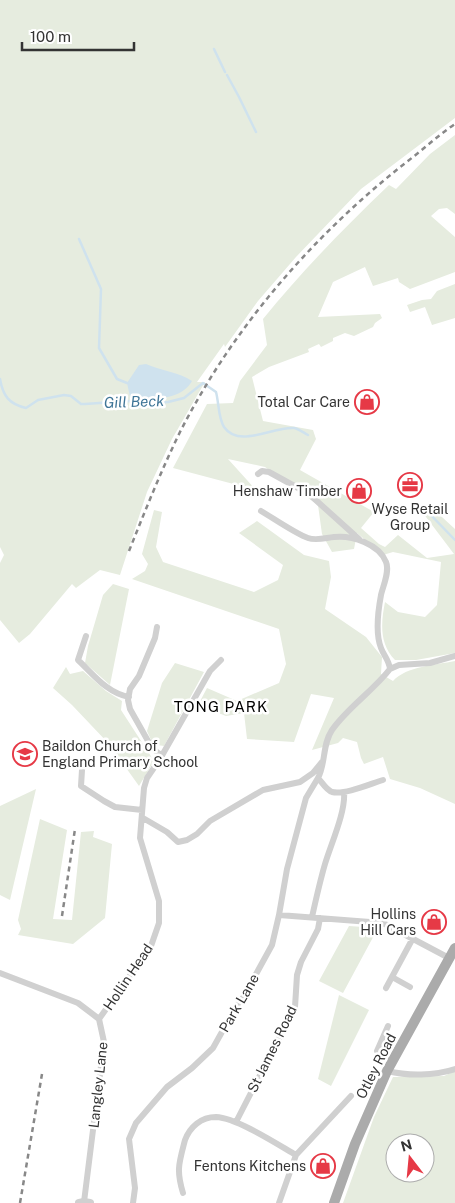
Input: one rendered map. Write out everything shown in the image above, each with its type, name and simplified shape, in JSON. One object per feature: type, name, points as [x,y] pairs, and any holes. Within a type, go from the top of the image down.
[{"type":"main road","name":"Otley Road","points":[[334,1203],[355,1144],[387,1071],[455,948]]},
{"type":"street","points":[[258,474],[262,471],[270,472],[309,494],[360,540],[378,550],[386,562],[387,568],[381,596],[378,633],[381,648],[388,660],[390,669],[399,665],[430,663],[455,656]]},
{"type":"street","points":[[261,511],[307,538],[319,539],[336,536],[360,540]]},
{"type":"street","points":[[157,626],[155,638],[139,676],[130,689],[129,697],[130,709],[152,748],[162,756]]},
{"type":"street","points":[[86,636],[78,660],[108,689],[129,697]]},
{"type":"street","name":"Hollin Head","points":[[99,1019],[151,946],[159,923],[159,901],[140,838],[144,788],[147,778],[162,756],[210,671],[221,660]]},
{"type":"street","points":[[388,660],[399,665]]},
{"type":"street","name":"Park Lane","points":[[133,1203],[135,1188],[129,1139],[136,1123],[167,1088],[213,1048],[237,1005],[251,988],[272,945],[286,869],[306,798],[318,778],[323,750],[331,732],[342,718],[371,692],[390,669]]},
{"type":"street","points":[[143,818],[167,832],[178,842],[187,840],[197,834],[210,821],[263,790],[300,782],[314,773],[322,761]]},
{"type":"street","points":[[82,770],[81,786],[88,791],[116,807],[142,810]]},
{"type":"street","points":[[318,778],[332,792],[344,792],[383,780]]},
{"type":"street","points":[[312,917],[325,864],[345,798],[344,792]]},
{"type":"street","points":[[279,915],[383,923],[449,958]]},
{"type":"street","name":"St James Road","points":[[236,1122],[295,1007],[297,975],[301,962],[318,929],[320,918]]},
{"type":"street","points":[[386,988],[413,938]]},
{"type":"street","points":[[0,973],[78,1002],[99,1019]]},
{"type":"street","points":[[392,977],[410,987]]},
{"type":"street","name":"Langley Lane","points":[[84,1203],[104,1042],[99,1019]]},
{"type":"street","points":[[388,1026],[377,1051],[393,1059]]},
{"type":"street","points":[[387,1071],[398,1074],[413,1074],[438,1073],[455,1069]]},
{"type":"street","points":[[279,1203],[296,1155],[351,1096]]},
{"type":"street","points":[[183,1193],[178,1169],[188,1130],[200,1121],[216,1117],[236,1122],[296,1155]]},
{"type":"shaded area","points":[[0,0],[455,0],[455,118],[361,189],[296,257],[258,301],[197,382],[205,382],[172,439],[147,492],[120,575],[100,570],[76,588],[72,584],[30,634],[19,643],[0,620],[0,563],[4,555],[0,547]]},
{"type":"shaded area","points":[[455,135],[455,214],[447,208],[439,209],[431,216],[455,237],[455,272],[410,289],[399,282],[398,278],[373,286],[365,267],[333,282],[318,317],[380,314],[382,318],[373,327],[354,336],[345,333],[333,338],[333,341],[321,347],[319,344],[308,349],[309,352],[269,367],[252,377],[263,421],[313,430],[316,439],[300,470],[374,512],[361,528],[379,544],[385,547],[398,535],[427,558],[454,554],[423,513],[430,506],[455,529],[455,653],[416,660],[395,660],[386,647],[382,633],[385,602],[398,612],[425,617],[437,605],[441,562],[393,552],[383,555],[357,533],[354,549],[332,552],[322,534],[318,505],[265,467],[228,459],[256,490],[255,498],[241,486],[173,468],[207,404],[233,403],[240,381],[267,345],[263,319],[278,301],[324,250],[389,185],[396,189],[430,154]]},
{"type":"shaded area","points":[[455,284],[455,318],[432,325],[425,307],[410,312],[407,305],[431,299],[437,291]]},
{"type":"shaded area","points":[[154,510],[162,512],[156,547],[163,562],[254,592],[278,580],[283,565],[239,533],[257,521],[304,555],[329,561],[331,577],[325,609],[366,637],[382,657],[381,674],[393,681],[413,669],[455,661],[455,804],[420,788],[390,779],[383,757],[364,764],[357,742],[343,738],[338,743],[312,750],[334,698],[311,694],[294,742],[247,739],[244,713],[226,716],[198,705],[207,688],[237,701],[279,683],[286,664],[279,629],[132,579],[145,571],[148,564],[142,554]]},
{"type":"shaded area","points":[[113,584],[129,589],[110,685],[85,663],[103,595]]},
{"type":"shaded area","points":[[175,663],[204,672],[164,746],[157,745],[155,742],[152,742],[147,731],[162,683]]},
{"type":"shaded area","points":[[66,667],[70,674],[83,671],[106,691],[122,701],[121,710],[154,761],[139,786],[109,744],[53,688]]},
{"type":"shaded area","points":[[36,789],[10,900],[0,895],[0,806]]},
{"type":"shaded area","points":[[40,819],[67,830],[53,919],[72,920],[81,832],[94,831],[93,837],[112,844],[105,918],[73,944],[18,935],[21,929],[18,920]]},
{"type":"shaded area","points":[[349,926],[378,928],[343,993],[319,981]]},
{"type":"shaded area","points":[[339,995],[369,1010],[331,1086],[318,1079]]},
{"type":"shaded area","points":[[455,1071],[455,1203],[343,1203],[374,1117],[393,1077],[444,1076]]},
{"type":"water","points":[[146,364],[192,381],[187,388],[173,396],[156,399],[130,397],[127,383],[139,365]]},
{"type":"waterway","points":[[214,49],[225,72]]},
{"type":"waterway","points":[[227,75],[256,132]]},
{"type":"waterway","points":[[79,239],[101,289],[99,348],[117,379],[127,383]]},
{"type":"waterway","name":"Gill Beck","points":[[0,379],[5,395],[11,402],[26,408],[38,400],[64,395],[71,396],[81,404],[128,401],[168,402],[184,398],[203,383],[216,392],[222,423],[230,433],[238,436],[247,436],[294,428],[308,435]]},
{"type":"waterway","name":"Gill Beck","points":[[425,509],[455,540]]},
{"type":"railway","points":[[129,551],[180,432],[226,354],[253,317],[281,282],[344,216],[455,124]]},
{"type":"railway","points":[[62,916],[75,829]]},
{"type":"railway","points":[[20,1203],[42,1074]]},
{"type":"place","name":"Total Car Care","points":[[367,402]]},
{"type":"place","name":"Wyse Retail Group","points":[[410,485]]},
{"type":"place","name":"Henshaw Timber","points":[[359,491]]},
{"type":"place","name":"Baildon Church of England Primary School","points":[[25,754]]},
{"type":"place","name":"Hollins Hill Cars","points":[[434,922]]},
{"type":"place","name":"Fentons Kitchens","points":[[323,1166]]},
{"type":"district","name":"TONG PARK","points":[[221,707]]}]
